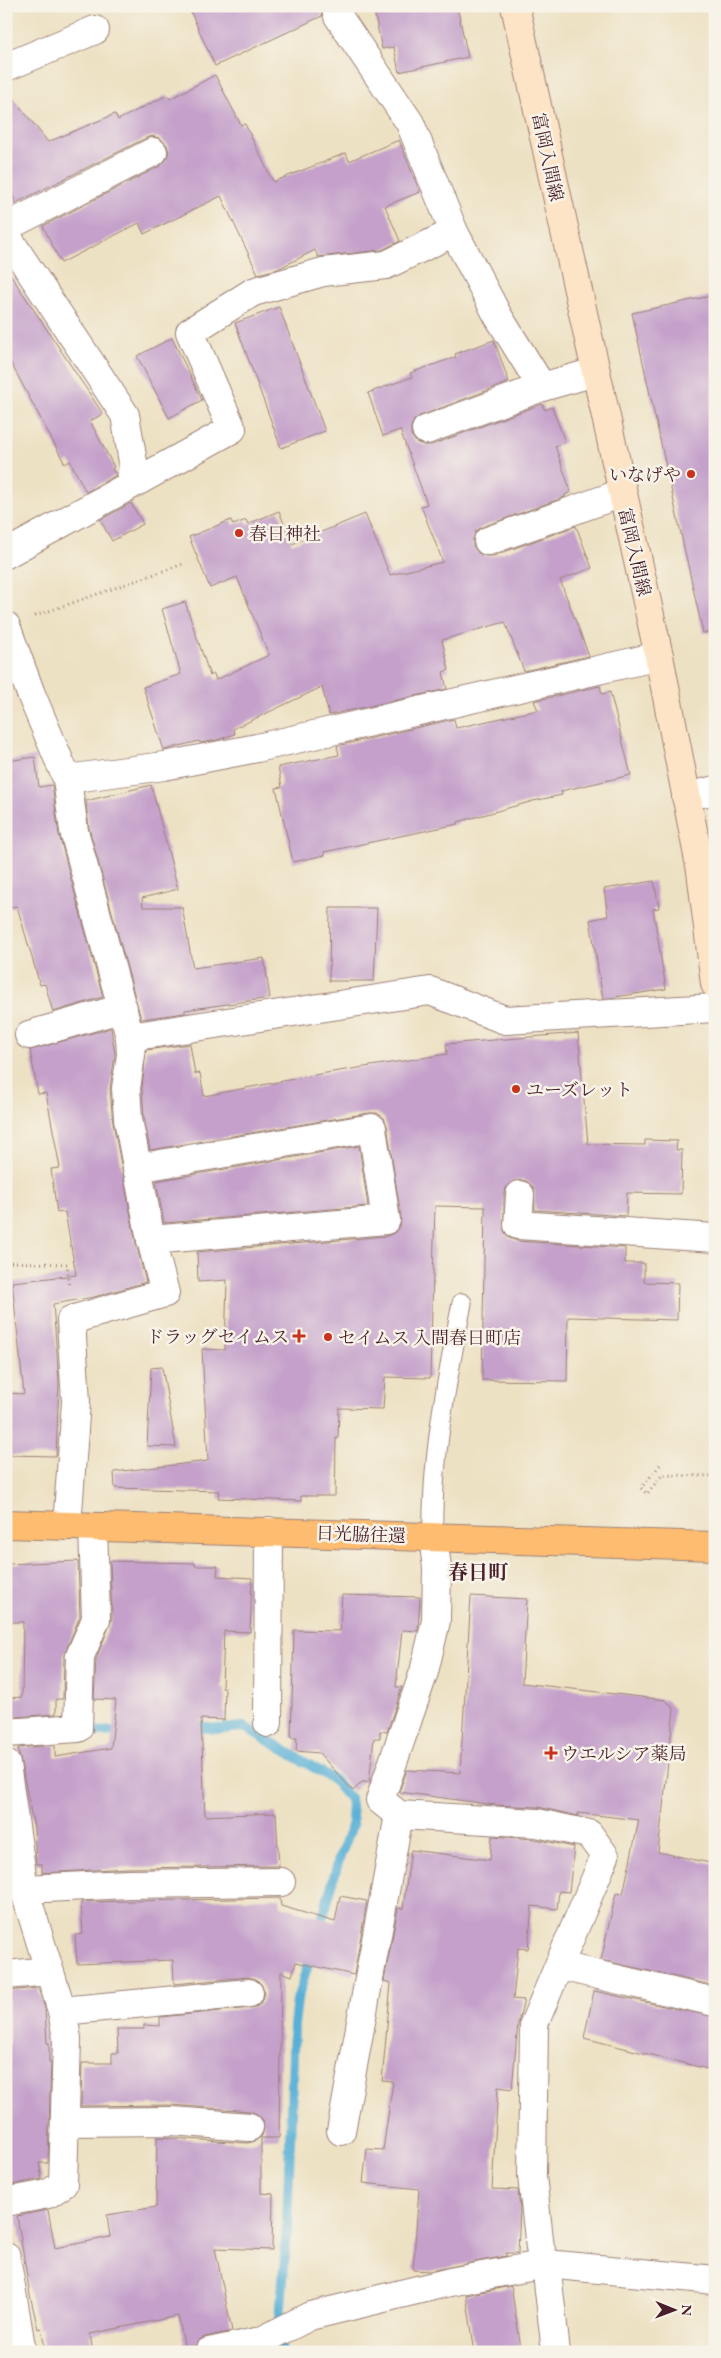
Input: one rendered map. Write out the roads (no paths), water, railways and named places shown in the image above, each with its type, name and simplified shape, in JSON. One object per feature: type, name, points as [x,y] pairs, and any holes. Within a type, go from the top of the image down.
[{"type":"highway","name":"日光脇往還","points":[[6,1524],[715,1546]]},
{"type":"main road","name":"富岡入間線","points":[[515,6],[658,656],[702,872],[715,984]]},
{"type":"street","points":[[335,6],[338,16],[410,123],[454,232],[498,316],[542,386]]},
{"type":"street","points":[[6,67],[95,30]]},
{"type":"street","points":[[130,484],[133,462],[125,415],[8,237],[153,152]]},
{"type":"street","points":[[6,554],[232,429],[190,332],[253,292],[323,272],[386,265],[454,232]]},
{"type":"street","points":[[426,430],[542,386],[595,372]]},
{"type":"street","points":[[488,541],[622,493]]},
{"type":"street","points":[[6,626],[31,694],[67,779],[74,831],[130,1037],[131,1055],[126,1088],[128,1119],[151,1240],[165,1294],[71,1320],[80,1527],[96,1620],[80,1656],[78,1728],[6,1733]]},
{"type":"street","points":[[67,779],[164,766],[257,748],[658,656]]},
{"type":"street","points":[[686,798],[715,790]]},
{"type":"street","points":[[130,1037],[430,991],[505,1020],[715,1008]]},
{"type":"street","points":[[29,1035],[122,1008]]},
{"type":"street","points":[[137,1168],[372,1128],[386,1220],[151,1240]]},
{"type":"street","points":[[520,1194],[518,1225],[715,1238]]},
{"type":"street","points":[[268,1723],[269,1531]]},
{"type":"street","points":[[433,1536],[437,1568],[436,1621],[424,1672],[380,1800],[399,1815],[537,1823],[589,1834],[605,1856],[534,2024],[532,2176],[540,2248],[546,2264],[556,2352]]},
{"type":"street","points":[[6,1764],[24,1889],[62,2011],[66,2038],[66,2122],[63,2184],[48,2194],[6,2202]]},
{"type":"street","points":[[341,2131],[399,1815]]},
{"type":"street","points":[[24,1889],[129,1884],[281,1882]]},
{"type":"street","points":[[560,1966],[715,2002]]},
{"type":"street","points":[[6,1976],[49,1971]]},
{"type":"street","points":[[62,2011],[249,1994]]},
{"type":"street","points":[[66,2122],[172,2121],[249,2127]]},
{"type":"street","points":[[6,2257],[22,2352]]},
{"type":"street","points":[[209,2352],[261,2341],[310,2316],[450,2282],[546,2264],[715,2280]]},
{"type":"lane","points":[[433,1536],[432,1505],[445,1401],[462,1303]]},
{"type":"waterway","points":[[188,1726],[220,1729],[244,1727],[333,1779],[350,1799],[353,1823],[339,1859],[319,1931]]},
{"type":"waterway","points":[[90,1732],[124,1731]]},
{"type":"waterway","points":[[280,2318],[287,2229],[294,2025],[297,2000],[312,1952]]},
{"type":"waterway","points":[[281,2344],[282,2352]]},
{"type":"place","name":"いなげや","points":[[691,474]]},
{"type":"place","name":"春日神社","points":[[239,533]]},
{"type":"place","name":"ユーズレット","points":[[516,1089]]},
{"type":"place","name":"ドラッグセイムス","points":[[299,1336]]},
{"type":"place","name":"セイムス 入間春日町店","points":[[328,1337]]},
{"type":"place","name":"ウエルシア薬局","points":[[551,1753]]},
{"type":"district","name":"春日町","points":[[478,1572]]}]
